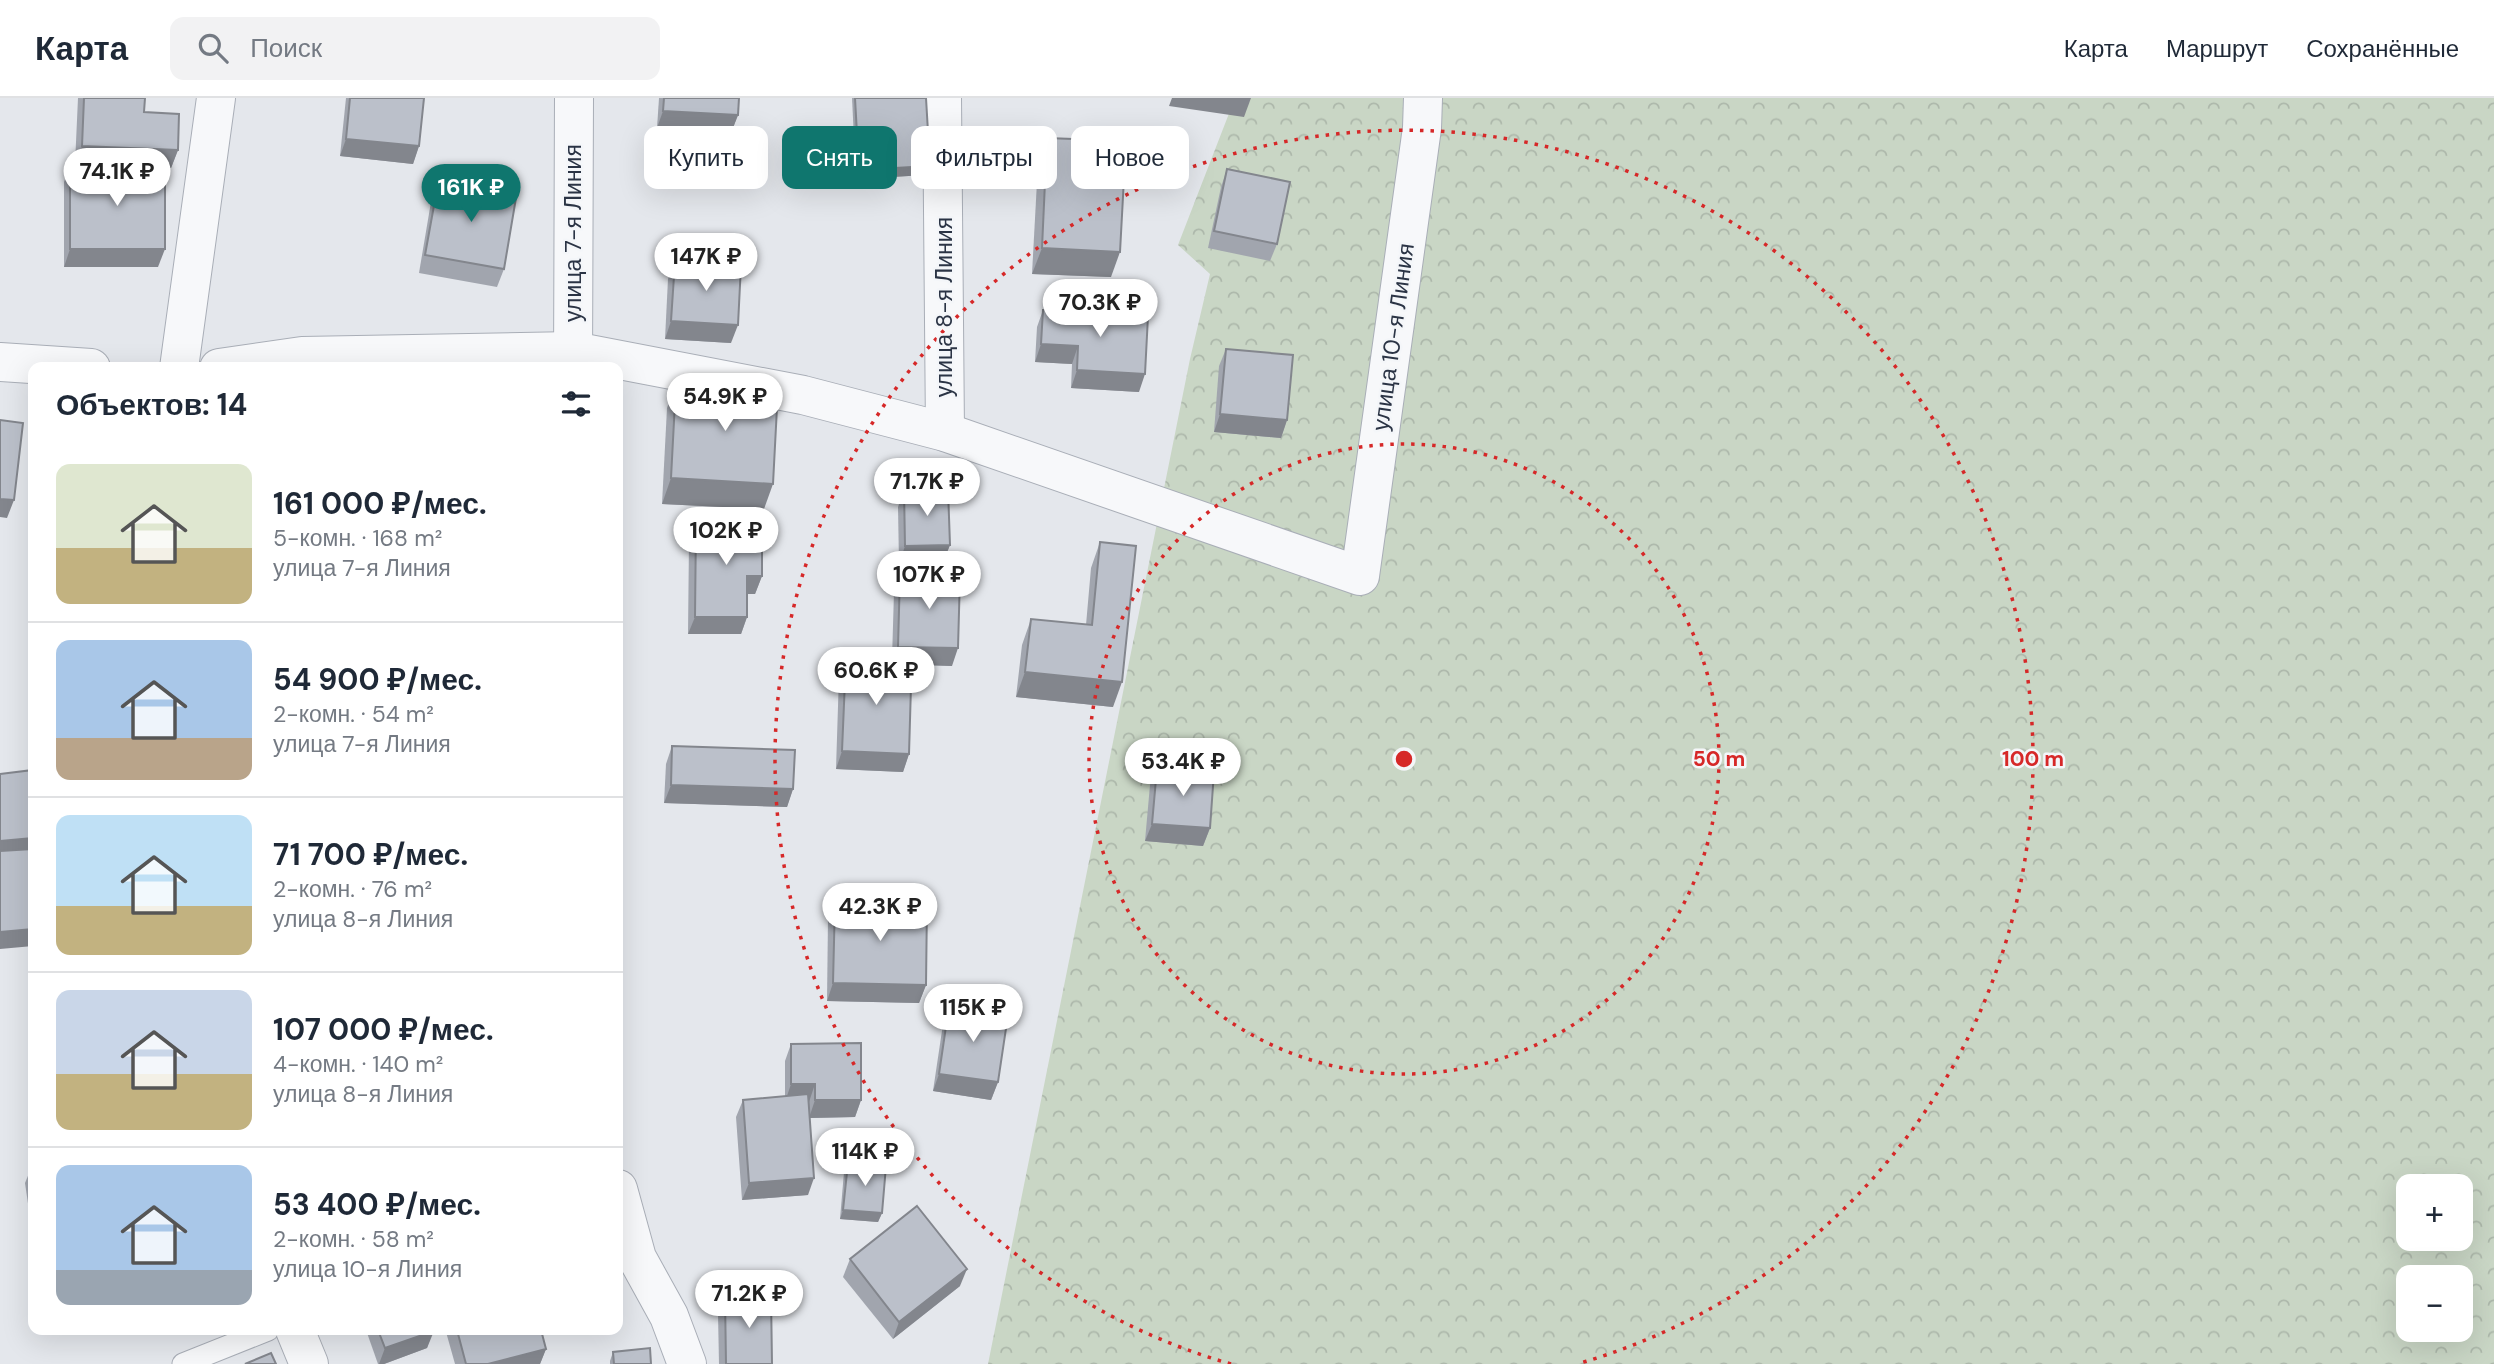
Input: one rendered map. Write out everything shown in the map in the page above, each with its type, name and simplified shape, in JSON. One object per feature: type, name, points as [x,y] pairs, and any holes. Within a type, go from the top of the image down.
[{"type":"street","points":[[180,362],[216,98]]},
{"type":"street","name":"улица 7-я Линия","points":[[573,359],[574,98]]},
{"type":"street","name":"улица 8-я Линия","points":[[942,98],[945,432]]},
{"type":"street","name":"улица 10-я Линия","points":[[945,432],[1360,576],[1422,128],[1423,98]]},
{"type":"street","points":[[260,362],[302,356],[573,359],[592,362]]},
{"type":"street","points":[[0,362],[28,364]]},
{"type":"street","points":[[623,367],[803,395],[945,432]]},
{"type":"street","points":[[623,1228],[627,1259],[669,1316],[687,1364]]},
{"type":"street","points":[[297,1335],[309,1364]]},
{"type":"lane","points":[[183,1364],[256,1335]]},
{"type":"green space","points":[[1235,98],[2494,98],[2494,1364],[988,1364],[1190,359],[1210,274],[1178,245]]},
{"type":"building","points":[[84,98],[145,98],[144,112],[179,114],[178,150],[82,146]]},
{"type":"building","points":[[350,98],[424,98],[419,146],[346,139]]},
{"type":"building","points":[[664,98],[739,98],[738,115],[663,111]]},
{"type":"building","points":[[855,98],[926,98],[928,126],[911,126],[911,167],[897,168],[897,126],[857,126]]},
{"type":"building","points":[[1057,138],[1071,139],[1071,189],[1123,189],[1120,252],[1042,248],[1045,189],[1057,189]]},
{"type":"building","points":[[70,165],[147,165],[146,174],[165,175],[165,249],[70,249]]},
{"type":"building","points":[[1227,169],[1290,182],[1277,244],[1214,231]]},
{"type":"building","points":[[439,178],[517,192],[504,269],[425,255]]},
{"type":"building","points":[[675,261],[741,265],[738,325],[671,321]]},
{"type":"building","points":[[1043,310],[1148,316],[1145,374],[1077,370],[1078,346],[1041,344]]},
{"type":"building","points":[[1226,349],[1293,355],[1287,420],[1220,414]]},
{"type":"building","points":[[676,383],[778,388],[773,484],[671,478]]},
{"type":"building","points":[[0,420],[23,423],[14,500],[0,499]]},
{"type":"building","points":[[948,489],[950,545],[905,546],[904,490]]},
{"type":"building","points":[[696,523],[762,523],[762,576],[747,576],[747,617],[695,617]]},
{"type":"building","points":[[1100,542],[1136,546],[1122,682],[1025,672],[1031,619],[1092,625]]},
{"type":"building","points":[[900,574],[960,576],[958,648],[898,647]]},
{"type":"building","points":[[846,657],[902,659],[901,686],[911,686],[909,754],[842,751]]},
{"type":"building","points":[[672,746],[795,750],[793,789],[671,785]]},
{"type":"building","points":[[1157,768],[1214,772],[1210,828],[1152,824]]},
{"type":"building","points":[[28,771],[28,838],[0,841],[0,774]]},
{"type":"building","points":[[28,849],[28,929],[0,932],[0,851]]},
{"type":"building","points":[[835,901],[927,902],[926,985],[833,983]]},
{"type":"building","points":[[949,1006],[1008,1015],[998,1082],[939,1074]]},
{"type":"building","points":[[861,1043],[861,1100],[815,1100],[815,1084],[791,1084],[791,1044]]},
{"type":"building","points":[[808,1094],[814,1178],[749,1183],[743,1100]]},
{"type":"building","points":[[848,1163],[886,1166],[882,1213],[843,1210]]},
{"type":"building","points":[[917,1206],[967,1269],[899,1322],[850,1259]]},
{"type":"building","points":[[771,1295],[772,1364],[726,1364],[725,1296]]},
{"type":"building","points":[[380,1335],[422,1335],[385,1348]]},
{"type":"building","points":[[458,1335],[542,1335],[546,1349],[488,1364],[466,1364]]},
{"type":"building","points":[[650,1348],[651,1364],[614,1364],[613,1352]]},
{"type":"building","points":[[271,1353],[276,1364],[245,1364]]}]
